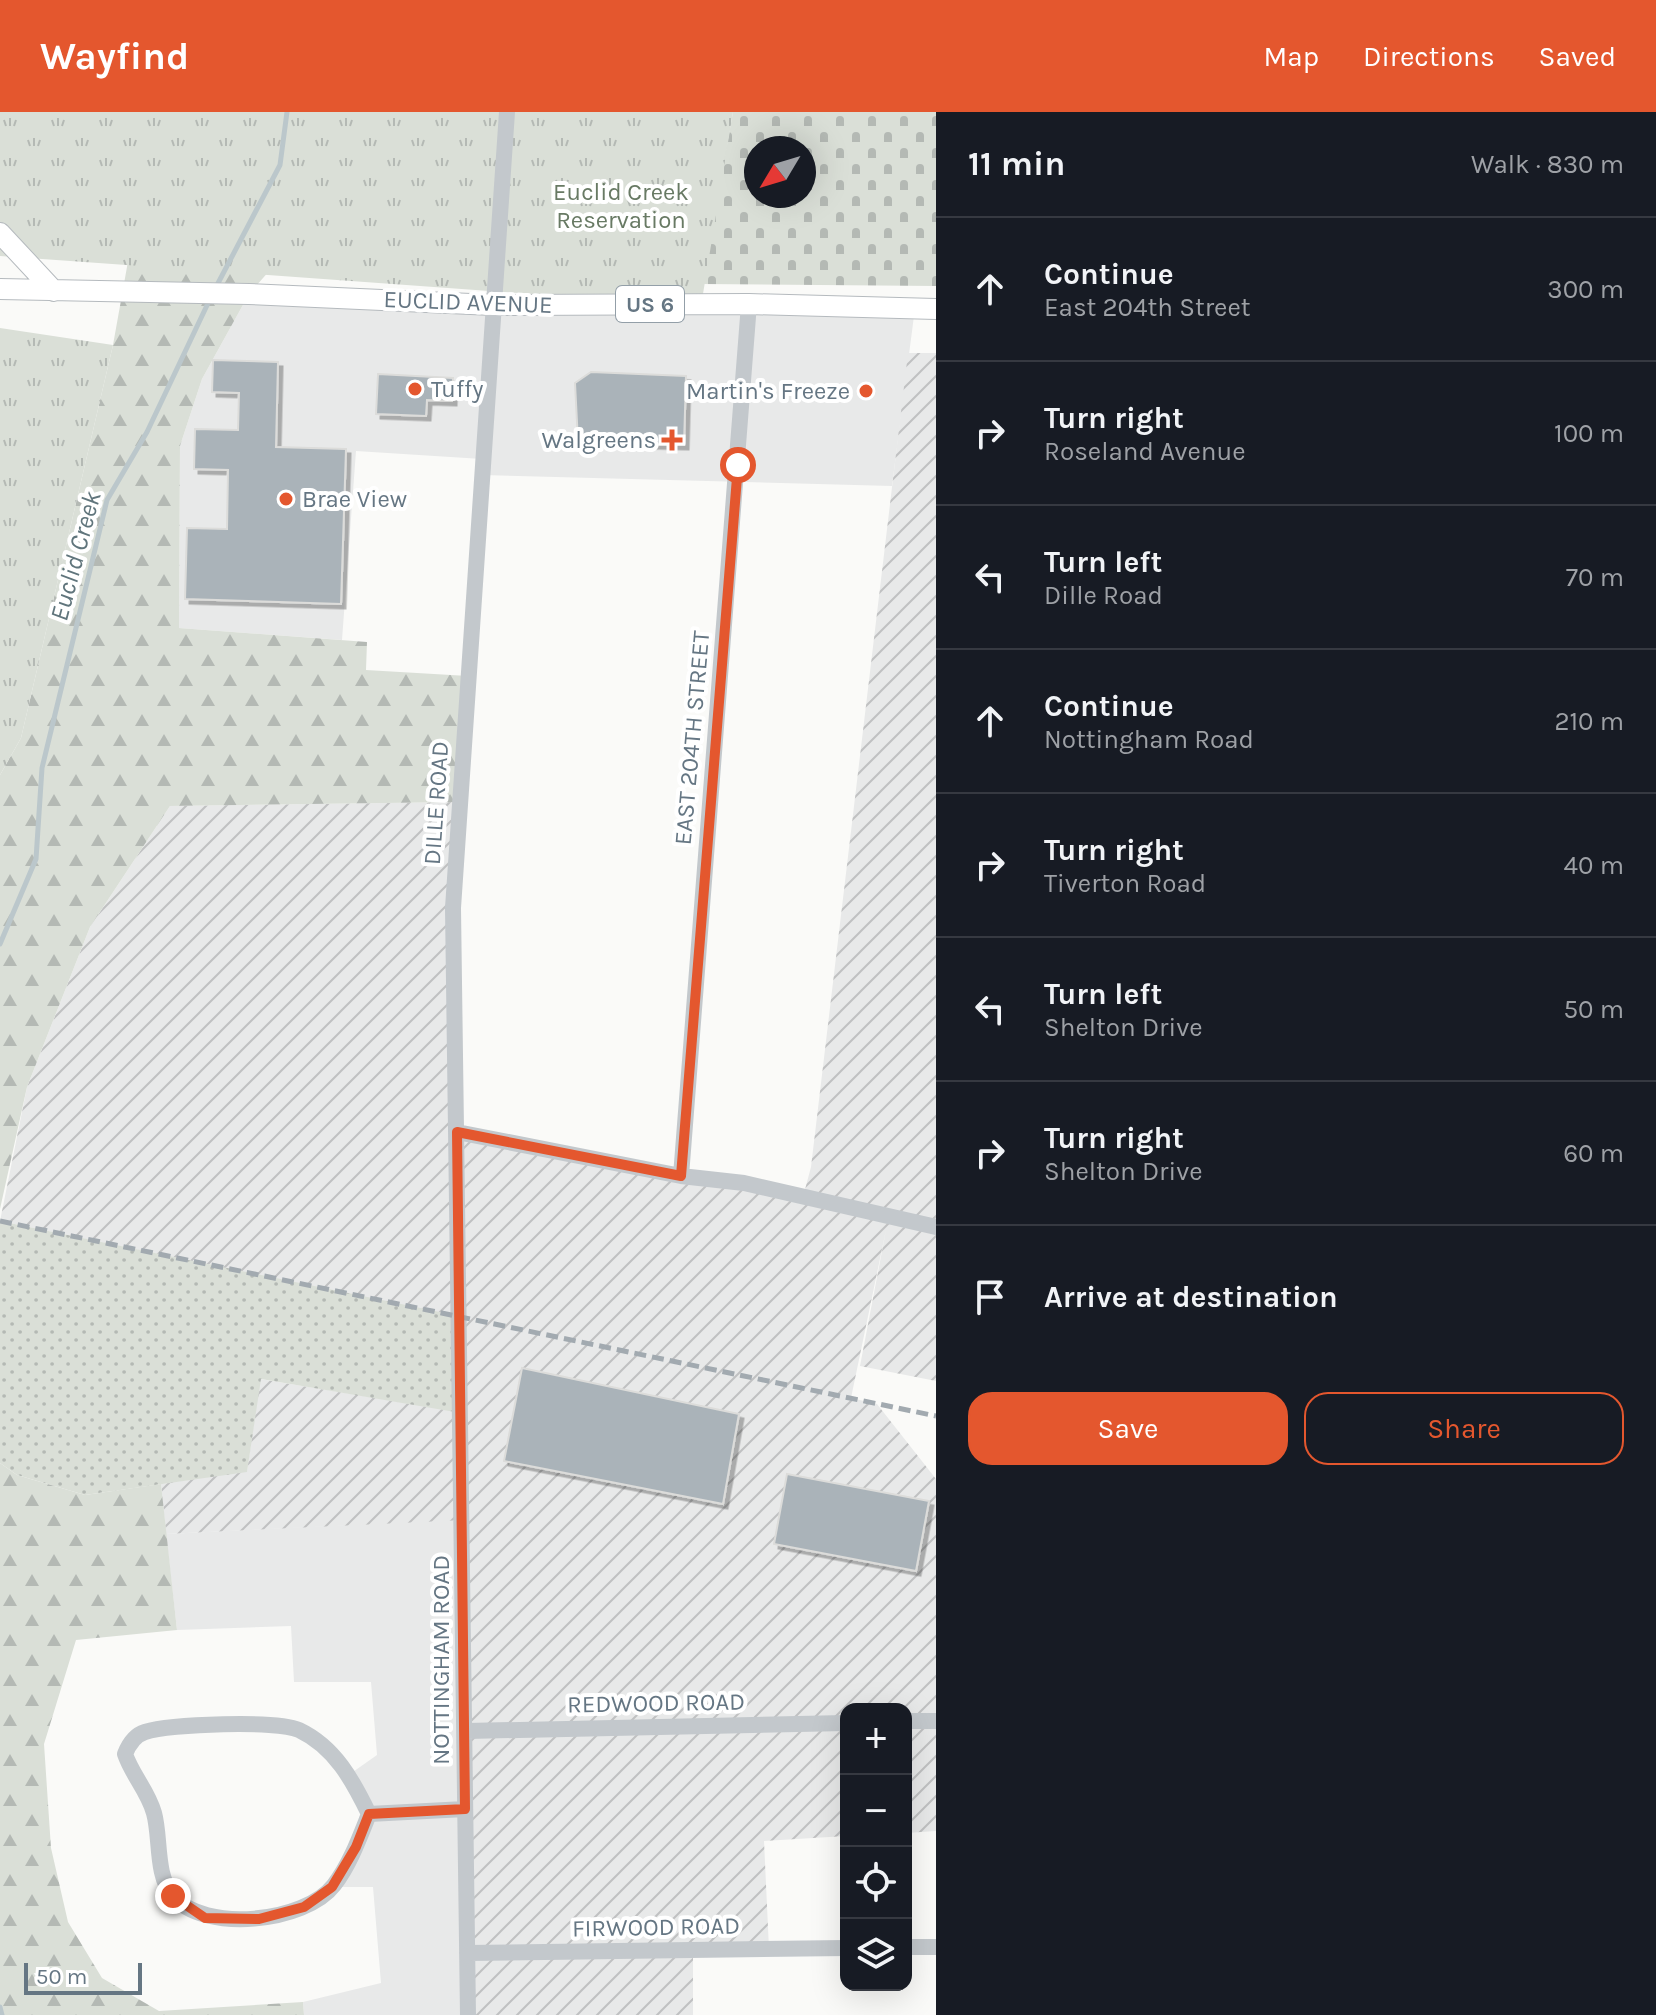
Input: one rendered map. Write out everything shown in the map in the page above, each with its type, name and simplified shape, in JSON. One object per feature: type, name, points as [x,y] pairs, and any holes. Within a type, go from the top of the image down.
[{"type":"main road","points":[[0,233],[54,291]]},
{"type":"main road","name":"EUCLID AVENUE","points":[[0,289],[249,294],[493,305],[749,304],[936,309]]},
{"type":"street","name":"DILLE ROAD","points":[[459,1304],[453,908],[507,112]]},
{"type":"street","name":"EAST 204TH STREET","points":[[681,1176],[749,304]]},
{"type":"street","points":[[457,1132],[681,1176],[744,1183],[936,1227]]},
{"type":"street","name":"NOTTINGHAM ROAD","points":[[459,1304],[467,1731],[468,2015]]},
{"type":"street","points":[[912,1721],[936,1721]]},
{"type":"street","name":"REDWOOD ROAD","points":[[467,1731],[840,1723]]},
{"type":"street","points":[[259,1724],[298,1729],[323,1747],[350,1774],[369,1814],[356,1847],[332,1887],[304,1907],[259,1919],[205,1918],[173,1896],[162,1870],[148,1796],[125,1754],[130,1744],[144,1732],[175,1727],[259,1724]]},
{"type":"street","points":[[369,1814],[465,1809]]},
{"type":"street","points":[[912,1947],[936,1947]]},
{"type":"street","name":"FIRWOOD ROAD","points":[[467,1953],[840,1948]]},
{"type":"shaded area","points":[[249,294],[915,308],[892,486],[482,475],[482,459],[356,451],[342,640],[179,628],[180,446],[202,379]]},
{"type":"shaded area","points":[[908,353],[936,353],[936,1381],[860,1366],[886,1230],[851,1398],[877,1404],[936,1479],[936,1831],[912,1833],[912,1703],[840,1703],[840,1836],[764,1841],[769,1949],[693,1950],[693,2015],[468,2015],[464,1520],[166,1534],[161,1484],[247,1471],[260,1379],[461,1412],[458,1317],[0,1221],[27,1087],[90,927],[170,806],[460,802],[457,1132],[803,1197],[811,1167]]},
{"type":"shaded area","points":[[464,1519],[468,2015],[304,2015],[303,2002],[381,1983],[373,1887],[332,1887],[369,1815],[350,1774],[377,1755],[371,1682],[294,1682],[291,1626],[177,1630],[166,1534]]},
{"type":"green space","name":"Euclid Creek Reservation","points":[[0,112],[733,112],[701,306],[0,256]]},
{"type":"green space","points":[[733,112],[936,112],[936,286],[702,284]]},
{"type":"green space","points":[[139,200],[322,211],[249,294],[202,379],[180,446],[179,628],[367,642],[366,670],[468,676],[460,802],[170,806],[90,927],[27,1087],[0,1209],[0,775],[21,738],[113,345]]},
{"type":"green space","points":[[0,328],[113,345],[21,738],[0,775]]},
{"type":"green space","points":[[0,1221],[459,1316],[461,1413],[261,1379],[247,1472],[85,1495],[17,1475],[0,1463]]},
{"type":"green space","points":[[0,1463],[17,1475],[85,1495],[161,1484],[177,1630],[76,1640],[44,1744],[51,1848],[68,1922],[102,1978],[159,2011],[303,2002],[304,2015],[0,2015]]},
{"type":"building","name":"Brae View","points":[[213,360],[278,362],[276,447],[346,449],[341,604],[185,599],[187,528],[227,529],[228,470],[194,469],[195,429],[238,430],[239,393],[212,392]]},
{"type":"building","name":"Walgreens","points":[[591,372],[686,376],[684,445],[578,442],[575,383]]},
{"type":"building","name":"Tuffy","points":[[378,374],[453,378],[452,401],[427,400],[426,416],[376,414]]},
{"type":"building","points":[[522,1368],[739,1414],[723,1504],[504,1461]]},
{"type":"building","points":[[787,1474],[929,1501],[916,1571],[774,1544]]},
{"type":"waterway","name":"Euclid Creek","points":[[216,287],[280,165],[287,112]]},
{"type":"waterway","name":"Euclid Creek","points":[[0,944],[36,859],[42,768],[107,500],[147,432],[210,299]]},
{"type":"waterway","name":"Euclid Creek","points":[[0,2007],[2,2015]]},
{"type":"railway","points":[[0,1221],[936,1416]]},
{"type":"place","name":"Tuffy","points":[[415,389]]},
{"type":"place","name":"Martin's Freeze","points":[[866,391]]},
{"type":"place","name":"Walgreens","points":[[672,440]]},
{"type":"place","name":"Brae View","points":[[286,499]]},
{"type":"route","points":[[173,1896],[205,1918],[259,1919],[304,1907],[332,1887],[356,1847],[369,1814],[465,1809],[467,1731],[457,1132],[681,1176],[738,465]]}]
